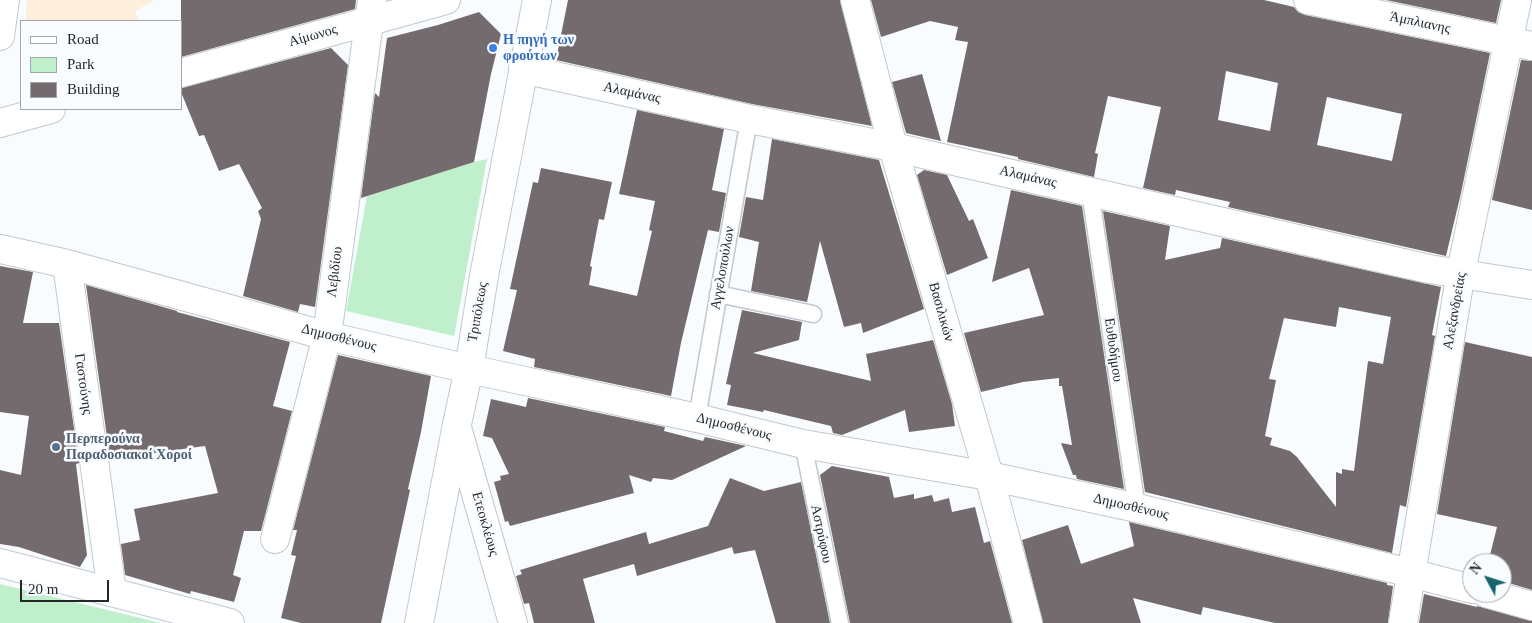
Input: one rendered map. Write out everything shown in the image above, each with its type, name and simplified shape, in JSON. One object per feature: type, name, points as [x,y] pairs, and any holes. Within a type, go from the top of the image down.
[{"type":"street","points":[[0,36],[5,0]]},
{"type":"street","name":"Αίμωνος","points":[[182,73],[370,10],[446,0]]},
{"type":"street","name":"Τριπόλεως","points":[[419,623],[456,424],[469,369],[536,0]]},
{"type":"street","name":"Βασιλικών","points":[[855,0],[893,147],[989,476],[1028,623]]},
{"type":"street","name":"Άμπλιανης","points":[[1308,0],[1520,44]]},
{"type":"street","name":"Αλεξανδρείας","points":[[1403,623],[1461,272],[1520,44],[1517,0]]},
{"type":"street","name":"Λεβιδίου","points":[[275,538],[327,336],[370,10]]},
{"type":"street","name":"Αλαμάνας","points":[[524,69],[749,119],[893,147],[1429,269],[1461,272],[1532,284]]},
{"type":"street","points":[[0,123],[47,110]]},
{"type":"street","name":"Δημοσθένους","points":[[0,249],[67,264],[327,336],[469,369],[697,418],[803,444],[989,476],[1137,508],[1462,586]]},
{"type":"street","name":"Γαστούνης","points":[[67,264],[112,592]]},
{"type":"street","name":"Ετεοκλέους","points":[[456,424],[513,623]]},
{"type":"street","points":[[0,563],[230,623]]},
{"type":"street","points":[[1512,600],[1532,606]]},
{"type":"lane","name":"Αγγελοπούλων","points":[[697,418],[749,119]]},
{"type":"lane","name":"Ευθυδήμου","points":[[1090,191],[1137,508]]},
{"type":"lane","points":[[718,294],[813,314]]},
{"type":"lane","name":"Αστρύφου","points":[[803,444],[840,623]]},
{"type":"shaded area","points":[[27,0],[155,0],[135,11],[139,20],[25,20]]},
{"type":"green space","points":[[487,159],[454,336],[346,311],[367,196]]},
{"type":"green space","points":[[0,584],[161,623],[0,623]]},
{"type":"building","points":[[181,0],[356,0],[355,9],[182,57]]},
{"type":"building","points":[[568,0],[840,0],[872,126],[752,104],[556,60]]},
{"type":"building","points":[[871,0],[1264,0],[1294,7],[1298,12],[1305,15],[1490,53],[1446,256],[1228,207],[1230,202],[1176,190],[1175,195],[1143,188],[1161,107],[1108,96],[1095,153],[1098,154],[1094,177],[1018,159],[1018,157],[947,142],[968,42],[955,40],[958,27],[930,21],[881,37]],"holes":[[[1226,71],[1278,83],[1270,131],[1218,120]],[[1327,97],[1402,114],[1392,161],[1317,145]]]},
{"type":"building","points":[[1386,0],[1501,0],[1496,23]]},
{"type":"building","points":[[479,12],[501,34],[491,74],[474,162],[361,198],[375,93],[379,97],[387,38]]},
{"type":"building","points":[[331,48],[348,65],[315,307],[300,304],[298,312],[243,296],[261,219],[258,211],[262,208],[239,164],[219,171],[204,135],[199,136],[182,94],[182,88]]},
{"type":"building","points":[[1521,60],[1532,61],[1532,210],[1492,200]]},
{"type":"building","points":[[922,74],[941,141],[906,133],[892,82]]},
{"type":"building","points":[[637,110],[724,129],[712,190],[726,193],[719,232],[708,230],[681,343],[671,396],[534,367],[535,359],[503,351],[517,290],[510,289],[533,182],[538,183],[541,168],[612,182],[604,220],[599,219],[590,266],[592,267],[589,285],[637,296],[652,231],[649,230],[655,201],[619,194]]},
{"type":"building","points":[[772,139],[879,160],[924,309],[863,333],[861,323],[844,327],[820,241],[807,302],[751,291],[759,242],[739,237],[746,197],[763,200]]},
{"type":"building","points":[[924,170],[947,175],[969,221],[973,219],[988,258],[947,275],[917,175]]},
{"type":"building","points":[[1011,190],[1082,206],[1124,489],[1077,479],[1076,475],[1073,475],[1061,443],[1072,445],[1062,386],[1059,386],[1059,378],[1023,382],[981,392],[964,333],[1044,315],[1029,268],[992,282]]},
{"type":"building","points":[[1103,211],[1170,226],[1165,260],[1220,248],[1222,238],[1441,287],[1432,335],[1435,336],[1406,507],[1400,505],[1392,553],[1145,492]],"holes":[[[1339,307],[1391,317],[1383,364],[1368,361],[1354,471],[1342,469],[1342,474],[1336,472],[1336,507],[1297,457],[1290,451],[1270,445],[1272,438],[1265,436],[1276,380],[1269,379],[1284,318],[1336,327]]]},
{"type":"building","points":[[0,266],[33,272],[23,323],[59,323],[79,463],[76,464],[87,555],[80,567],[19,547],[0,544],[0,470],[21,475],[29,416],[0,412]]},
{"type":"building","points":[[86,285],[177,312],[290,342],[273,406],[292,411],[261,531],[244,531],[233,575],[241,578],[234,602],[191,591],[190,594],[125,575],[121,544],[140,540],[134,509],[218,493],[205,446],[110,459]]},
{"type":"building","points":[[742,310],[802,322],[799,340],[753,353],[871,381],[866,354],[933,340],[952,404],[955,426],[909,432],[905,410],[842,435],[833,433],[831,426],[764,410],[763,412],[727,405],[731,385],[726,384]]},
{"type":"building","points":[[1465,342],[1532,357],[1532,590],[1512,584],[1512,553],[1490,553],[1497,527],[1437,514]]},
{"type":"building","points":[[338,355],[431,376],[408,489],[410,490],[381,623],[301,623],[281,618],[296,556],[291,555],[297,530],[293,530]]},
{"type":"building","points":[[528,398],[665,427],[664,431],[703,441],[705,437],[746,446],[672,480],[653,478],[651,482],[629,475],[634,493],[510,526],[508,521],[505,522],[494,482],[501,480],[500,476],[509,474],[492,438],[483,436],[491,399],[526,407]]},
{"type":"building","points":[[832,466],[889,477],[894,498],[914,494],[914,499],[932,495],[934,502],[949,498],[952,512],[975,507],[984,543],[990,541],[1012,623],[850,623],[820,475]]},
{"type":"building","points":[[730,478],[764,491],[801,482],[830,623],[776,623],[755,550],[734,554],[732,547],[637,576],[634,564],[583,579],[595,623],[534,623],[529,603],[524,604],[516,576],[522,574],[520,570],[646,532],[649,544],[708,526]]},
{"type":"building","points":[[1129,522],[1387,583],[1387,585],[1393,586],[1388,623],[1275,623],[1203,607],[1201,615],[1133,598],[1141,623],[1043,623],[1022,540],[1068,525],[1081,564],[1134,546]]},
{"type":"building","points":[[1424,594],[1477,606],[1532,621],[1532,623],[1419,623]]},
{"type":"place","name":"Η πηγή των φρούτων","points":[[493,48]]},
{"type":"place","name":"Περπερούνα Παραδοσιακοί Χοροί","points":[[56,447]]}]
